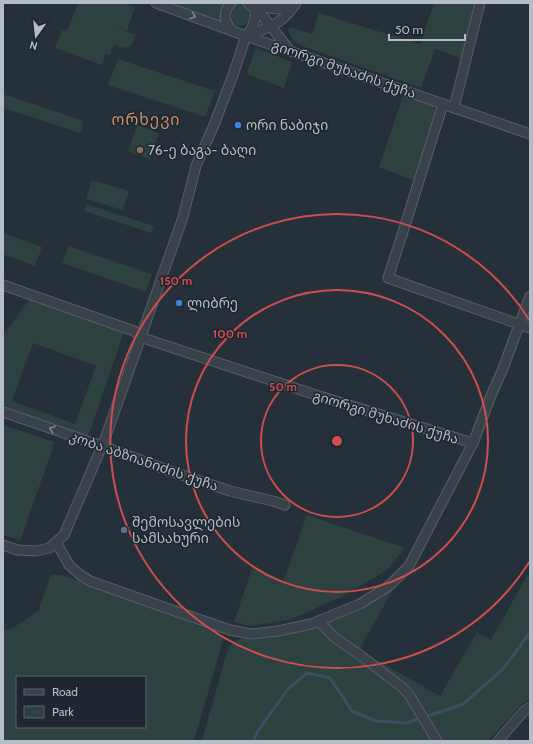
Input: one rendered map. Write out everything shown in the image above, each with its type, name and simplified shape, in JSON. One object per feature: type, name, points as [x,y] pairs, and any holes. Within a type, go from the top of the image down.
[{"type":"street","name":"გიორგი მუხაძის ქუჩა","points":[[156,3],[246,36],[530,134]]},
{"type":"street","points":[[231,3],[225,12],[225,18],[226,23],[233,30]]},
{"type":"street","points":[[251,5],[278,9],[295,3]]},
{"type":"street","points":[[246,36],[278,23],[285,17],[295,3]]},
{"type":"street","points":[[454,108],[480,3]]},
{"type":"street","points":[[251,5],[262,15],[290,51]]},
{"type":"street","points":[[3,545],[17,550],[36,551],[49,548],[64,535],[102,446],[183,217],[196,166],[231,82],[246,36],[250,32],[255,22],[256,14],[251,5]]},
{"type":"street","points":[[443,104],[388,278],[530,328]]},
{"type":"street","name":"გიორგი მუხაძის ქუჩა","points":[[3,285],[134,331],[140,337],[316,395],[473,444]]},
{"type":"street","name":"გიორგი მუხაძის ქუჩა","points":[[56,542],[69,566],[90,581],[230,630],[251,634],[278,631],[311,624],[360,604],[390,584],[409,566],[473,444],[530,296]]},
{"type":"street","name":"კობა აბზიანიძის ქუჩა","points":[[3,412],[230,491],[285,505]]},
{"type":"street","points":[[320,621],[335,638],[403,688],[410,696],[437,741]]},
{"type":"street","points":[[498,741],[524,711],[530,707]]},
{"type":"green space","points":[[78,3],[123,3],[135,7],[127,31],[111,26],[136,35],[132,44],[128,48],[114,45],[110,55],[105,54],[102,65],[55,48],[62,30],[67,31]]},
{"type":"green space","points":[[168,3],[225,3],[221,12],[222,22]]},
{"type":"green space","points":[[434,3],[475,3],[461,58],[435,49],[421,88],[302,46],[294,41],[288,32],[290,27],[312,34],[319,13],[420,44]]},
{"type":"green space","points":[[240,4],[244,5],[250,11],[250,19],[244,25],[240,26],[236,25],[230,19],[229,15],[230,11],[236,5]]},
{"type":"green space","points":[[256,48],[292,62],[284,88],[247,74]]},
{"type":"green space","points":[[118,59],[215,91],[205,117],[108,85]]},
{"type":"green space","points":[[3,94],[84,121],[80,133],[3,108]]},
{"type":"green space","points":[[403,96],[432,105],[436,112],[415,181],[379,167]]},
{"type":"green space","points":[[137,125],[159,133],[150,159],[128,151]]},
{"type":"green space","points":[[92,180],[129,191],[123,210],[86,199]]},
{"type":"green space","points":[[86,204],[154,226],[151,233],[84,211]]},
{"type":"green space","points":[[3,233],[42,247],[35,266],[3,254]]},
{"type":"green space","points":[[68,246],[152,274],[146,292],[62,263]]},
{"type":"green space","points":[[29,300],[124,332],[90,431],[86,436],[3,408],[3,335]],"holes":[[[33,343],[96,366],[75,424],[12,401]]]},
{"type":"green space","points":[[3,425],[55,442],[20,541],[3,535]]},
{"type":"green space","points":[[307,515],[405,548],[387,570],[343,596],[312,610],[288,620],[250,626],[234,622],[252,568],[283,582]]},
{"type":"green space","points":[[530,574],[530,699],[522,704],[488,741],[202,741],[227,651],[230,645],[238,640],[248,637],[267,637],[302,631],[361,610],[396,584],[359,650],[440,696],[477,632],[491,640],[527,576]]},
{"type":"green space","points":[[51,575],[62,575],[219,633],[223,640],[194,741],[3,741],[3,629],[10,630],[38,611]]},
{"type":"waterway","points":[[425,717],[463,704],[503,669],[529,634]]},
{"type":"waterway","points":[[253,741],[258,731],[288,689],[307,673],[330,678],[352,711],[375,721],[407,723],[421,718]]},
{"type":"place","name":"ორი ნაბიჯი","points":[[238,125]]},
{"type":"place","name":"76-ე ბაგა- ბაღი","points":[[140,150]]},
{"type":"place","name":"ლიბრე","points":[[179,303]]},
{"type":"place","name":"შემოსავლების სამსახური","points":[[124,530]]},
{"type":"district","name":"ორხევი","points":[[146,119]]}]
